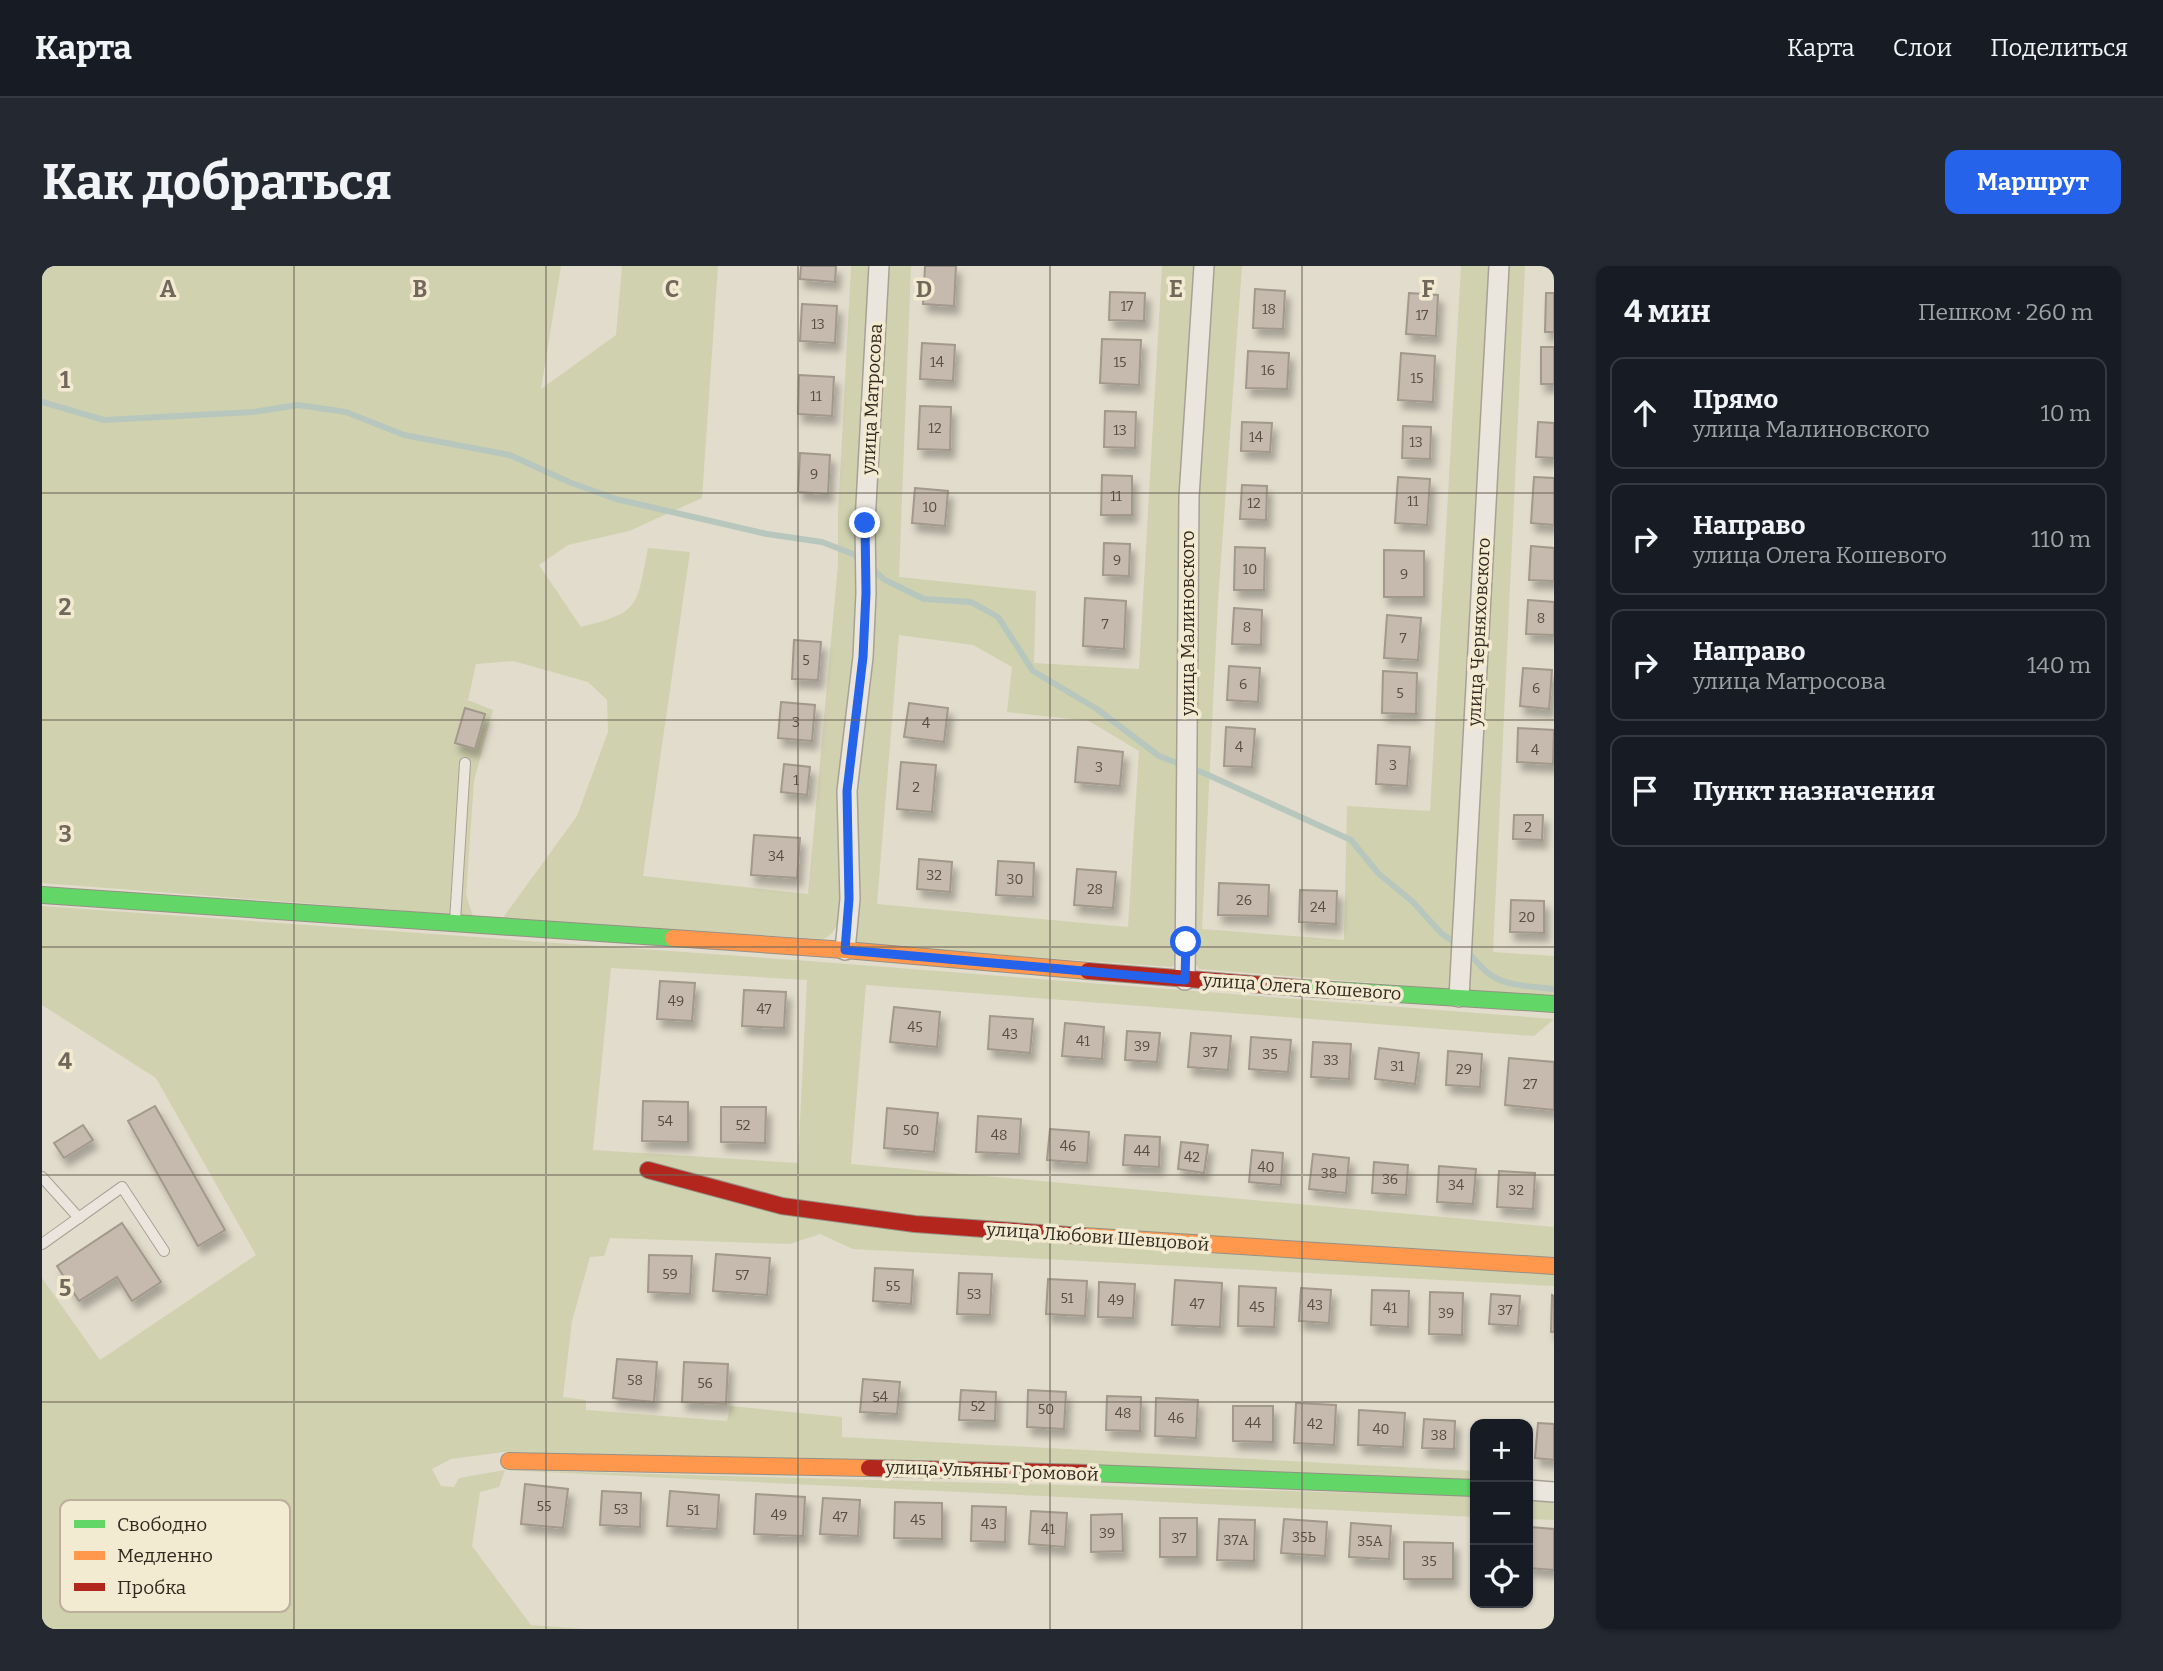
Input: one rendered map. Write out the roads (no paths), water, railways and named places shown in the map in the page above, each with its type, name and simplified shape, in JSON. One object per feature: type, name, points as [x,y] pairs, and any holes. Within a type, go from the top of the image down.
[{"type":"street","name":"улица Матросова","points":[[845,950],[849,899],[847,791],[863,657],[865,523],[879,266]]},
{"type":"street","name":"улица Малиновского","points":[[1185,980],[1189,496],[1204,266]]},
{"type":"street","name":"улица Черняховского","points":[[1459,997],[1499,266]]},
{"type":"street","name":"улица Олега Кошевого","points":[[42,895],[845,950],[1185,980],[1554,1004]]},
{"type":"street","name":"улица Любови Шевцовой","points":[[648,1170],[782,1206],[915,1224],[1554,1266]]},
{"type":"street","name":"улица Ульяны Громовой","points":[[509,1461],[1024,1471],[1470,1488]]},
{"type":"street","points":[[1533,1490],[1554,1492]]},
{"type":"lane","points":[[454,925],[466,763]]},
{"type":"lane","points":[[42,1177],[79,1218]]},
{"type":"lane","points":[[42,1244],[122,1187],[164,1251]]},
{"type":"waterway","points":[[42,402],[104,420],[253,412],[298,405],[346,412],[404,435],[510,455],[569,482],[616,499],[767,534],[822,542],[853,554],[862,561]]},
{"type":"waterway","points":[[871,568],[885,580],[924,599],[971,602],[998,617],[1033,671],[1097,709],[1159,756],[1206,774],[1351,840],[1378,873],[1413,902],[1441,933],[1458,945]]},
{"type":"waterway","points":[[1466,952],[1501,981],[1554,989]]}]
